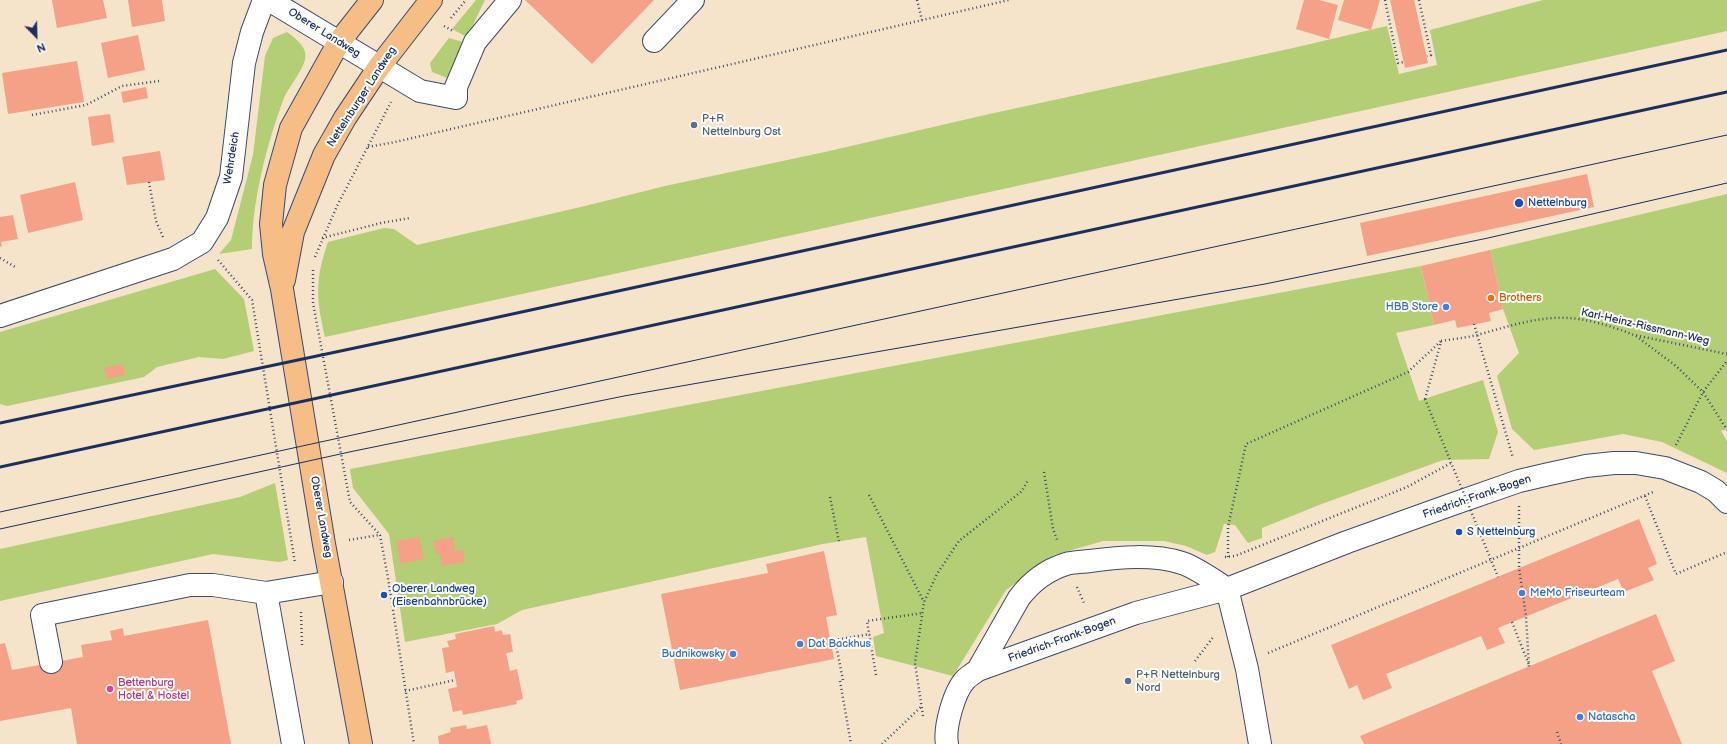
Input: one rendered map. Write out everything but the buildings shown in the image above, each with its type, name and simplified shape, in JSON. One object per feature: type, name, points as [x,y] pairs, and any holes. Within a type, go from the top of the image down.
[{"type":"main road","points":[[282,289],[274,254],[271,224],[275,185],[291,128],[339,42],[372,0]]},
{"type":"main road","name":"Nettelnburger Landweg","points":[[282,289],[293,232],[324,155],[345,118],[379,67],[431,0]]},
{"type":"main road","name":"Oberer Landweg","points":[[282,289],[324,544],[361,744]]},
{"type":"street","name":"Wehrdeich","points":[[0,316],[173,259],[202,242],[217,218],[231,177],[244,63],[252,32],[264,0]]},
{"type":"street","name":"Oberer Landweg","points":[[270,0],[420,91],[456,98],[456,87],[475,42],[510,0]]},
{"type":"street","points":[[654,41],[693,0]]},
{"type":"street","name":"Friedrich-Frank-Bogen","points":[[947,744],[946,738],[950,714],[956,698],[965,680],[978,670],[1136,613],[1227,589],[1347,542],[1520,481],[1586,466],[1614,463],[1636,463],[1665,468],[1690,476],[1716,491],[1727,502]]},
{"type":"street","points":[[978,670],[1019,598],[1036,580],[1067,564],[1115,558],[1146,557],[1167,559],[1183,563],[1227,589],[1245,662],[1260,744]]},
{"type":"street","points":[[51,662],[42,615],[190,585],[213,585],[266,593],[332,582]]},
{"type":"street","points":[[266,593],[293,744]]},
{"type":"path","points":[[917,0],[922,20]]},
{"type":"path","points":[[367,147],[395,142],[1009,0]]},
{"type":"path","points":[[1385,0],[1398,63],[1404,62]]},
{"type":"path","points":[[1419,0],[1431,56],[1427,56]]},
{"type":"path","points":[[32,115],[86,105],[122,86],[159,81]]},
{"type":"path","points":[[314,259],[336,206],[382,117],[403,82]]},
{"type":"path","points":[[149,182],[156,221],[173,259]]},
{"type":"path","points":[[322,238],[381,223],[410,218]]},
{"type":"path","points":[[202,242],[252,300],[293,550],[301,611],[302,652]]},
{"type":"path","points":[[0,258],[17,268]]},
{"type":"path","points":[[314,264],[312,276],[313,303],[350,502],[380,535],[414,744]]},
{"type":"path","name":"Karl-Heinz-Rissmann-Weg","points":[[1441,341],[1477,335],[1509,325],[1554,318],[1578,319],[1634,334],[1727,354]]},
{"type":"path","points":[[1474,324],[1505,431]]},
{"type":"path","points":[[1634,334],[1676,366],[1703,392],[1727,430]]},
{"type":"path","points":[[1441,341],[1425,399],[1498,577]]},
{"type":"path","points":[[1228,557],[1228,527],[1246,444],[1408,372],[1441,341]]},
{"type":"path","points":[[1665,468],[1703,392],[1727,360]]},
{"type":"path","points":[[1222,557],[1235,556],[1407,487],[1451,463]]},
{"type":"path","points":[[1044,472],[1053,529]]},
{"type":"path","points":[[1245,662],[1690,476]]},
{"type":"path","points":[[924,722],[915,663],[924,602],[937,574],[959,541],[1022,491],[1028,480]]},
{"type":"path","points":[[1512,622],[1529,668],[1526,616],[1519,568],[1520,481]]},
{"type":"path","points":[[870,496],[924,602]]},
{"type":"path","points":[[1645,496],[1676,574],[1727,552]]},
{"type":"path","points":[[830,497],[839,542]]},
{"type":"path","points":[[324,544],[380,535]]},
{"type":"path","points":[[876,675],[867,621],[923,612]]},
{"type":"path","points":[[852,744],[835,640],[870,634]]},
{"type":"path","points":[[405,691],[456,680]]},
{"type":"path","points":[[882,744],[921,707]]},
{"type":"path","points":[[1557,732],[1561,744]]},
{"type":"green space","points":[[476,0],[485,0],[467,37],[452,29]]},
{"type":"green space","points":[[1543,0],[1727,0],[1727,31],[325,337],[318,289],[321,267],[328,242],[384,228],[394,229],[417,245],[665,186],[825,152],[1387,26],[1399,74],[1437,65],[1430,30]]},
{"type":"green space","points":[[287,32],[300,43],[305,52],[305,57],[301,69],[284,98],[266,153],[255,211],[252,249],[219,254],[231,240],[253,155],[265,56],[273,38]]},
{"type":"green space","points":[[449,38],[463,42],[447,78],[432,72],[430,63]]},
{"type":"green space","points":[[1727,194],[1727,429],[1721,431],[1727,441],[1727,473],[1662,442],[1623,434],[1534,450],[1512,429],[1497,376],[1519,353],[1503,309],[1490,250]]},
{"type":"green space","points":[[1421,266],[1434,325],[1396,333],[1419,401],[1483,380],[1498,432],[1489,459],[1443,460],[1319,505],[1262,528],[1262,538],[1248,543],[1235,525],[1224,524],[1215,552],[1207,555],[1186,546],[1164,541],[1103,541],[1054,555],[1006,590],[953,676],[876,656],[873,637],[884,633],[866,537],[823,544],[522,610],[497,624],[405,642],[389,534],[353,488],[350,469]]},
{"type":"green space","points":[[215,269],[244,299],[254,351],[223,359],[199,357],[157,367],[144,377],[7,406],[0,404],[0,332]]},
{"type":"green space","points":[[275,483],[288,560],[279,562],[213,554],[0,601],[0,549],[240,497]]},
{"type":"tram line","points":[[0,512],[1727,135]]},
{"type":"tram line","points":[[0,529],[354,451],[624,396],[1265,284],[1488,238],[1727,183]]},
{"type":"railway","points":[[0,423],[402,338],[1727,50]]},
{"type":"railway","points":[[0,467],[1727,92]]},
{"type":"place","name":"P+R Nettelnburg Ost","points":[[694,125]]},
{"type":"place","name":"Nettelnburg","points":[[1519,203]]},
{"type":"place","name":"Brothers","points":[[1491,298]]},
{"type":"place","name":"HBB Store","points":[[1446,307]]},
{"type":"place","name":"S Nettelnburg","points":[[1459,532]]},
{"type":"place","name":"MeMo Friseurteam","points":[[1522,593]]},
{"type":"place","name":"Oberer Landweg (Eisenbahnbrücke)","points":[[384,595]]},
{"type":"place","name":"Dat Backhus","points":[[800,644]]},
{"type":"place","name":"Budnikowsky","points":[[733,654]]},
{"type":"place","name":"P+R Nettelnburg Nord","points":[[1128,681]]},
{"type":"place","name":"Bettenburg Hotel & Hostel","points":[[110,689]]},
{"type":"place","name":"Natascha","points":[[1580,717]]}]
